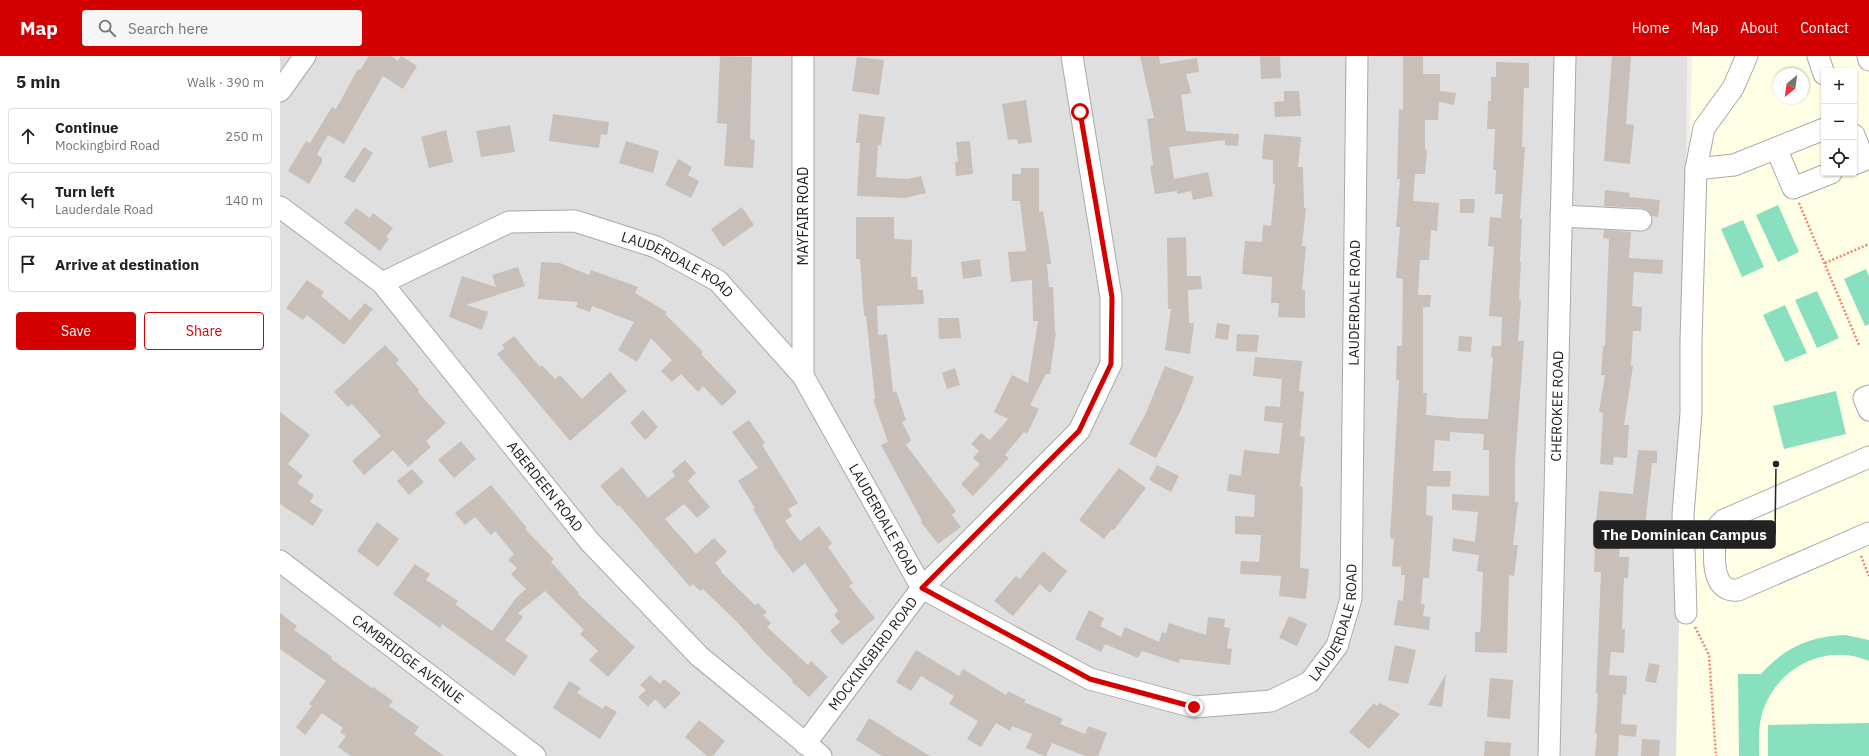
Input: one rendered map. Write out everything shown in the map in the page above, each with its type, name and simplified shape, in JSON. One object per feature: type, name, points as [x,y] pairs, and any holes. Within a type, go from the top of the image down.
[{"type":"street","points":[[280,92],[305,56]]},
{"type":"street","name":"MAYFAIR ROAD","points":[[803,56],[803,376]]},
{"type":"street","name":"MOCKINGBIRD ROAD","points":[[813,750],[922,588],[1079,431],[1111,364],[1112,297],[1072,56]]},
{"type":"street","name":"LAUDERDALE ROAD","points":[[382,283],[509,222],[575,221],[656,247],[718,280],[803,376],[922,588],[1090,679],[1194,707],[1270,701],[1310,682],[1337,646],[1351,599],[1357,56]]},
{"type":"street","name":"CHEROKEE ROAD","points":[[1549,756],[1565,56]]},
{"type":"street","points":[[1686,613],[1683,515],[1692,413],[1691,341],[1696,169],[1704,128],[1733,88],[1747,56]]},
{"type":"street","points":[[1818,56],[1822,68]]},
{"type":"street","points":[[1868,56],[1869,60]]},
{"type":"street","points":[[1696,169],[1734,166],[1821,130]]},
{"type":"street","points":[[1857,163],[1864,160],[1859,136]]},
{"type":"street","points":[[1776,148],[1793,188],[1823,176]]},
{"type":"street","name":"ABERDEEN ROAD","points":[[280,208],[382,283],[590,542],[699,656],[813,750]]},
{"type":"street","points":[[1561,216],[1641,220]]},
{"type":"street","points":[[1869,396],[1864,398],[1869,410]]},
{"type":"street","points":[[1864,541],[1738,590],[1728,590],[1721,585],[1717,578],[1716,532],[1719,525],[1724,520],[1869,457]]},
{"type":"street","name":"CAMBRIDGE AVENUE","points":[[280,561],[535,756]]},
{"type":"path","points":[[1793,188],[1859,345]]},
{"type":"path","points":[[1825,263],[1869,244]]},
{"type":"path","points":[[1864,541],[1869,576]]},
{"type":"path","points":[[1686,613],[1699,633],[1710,655],[1716,756]]},
{"type":"shaded area","points":[[280,56],[1687,56],[1683,756],[280,756]]},
{"type":"shaded area","points":[[1692,56],[1869,56],[1869,756],[1676,756]]},
{"type":"green space","points":[[1778,205],[1799,252],[1778,262],[1756,215]]},
{"type":"green space","points":[[1743,220],[1764,267],[1742,277],[1721,229]]},
{"type":"green space","points":[[1866,269],[1869,276],[1869,324],[1865,326],[1844,279]]},
{"type":"green space","points":[[1817,291],[1839,338],[1817,348],[1795,300]]},
{"type":"green space","points":[[1785,305],[1807,353],[1785,362],[1763,315]]},
{"type":"green space","points":[[1836,391],[1846,434],[1784,449],[1773,406]]},
{"type":"green space","points":[[1846,635],[1869,640],[1869,661],[1853,656],[1837,655],[1822,657],[1807,662],[1793,670],[1781,680],[1771,693],[1764,708],[1760,726],[1759,756],[1739,756],[1738,674],[1761,674],[1779,657],[1799,645],[1821,638]]},
{"type":"green space","points":[[1869,723],[1869,756],[1768,756],[1768,725]]},
{"type":"building","points":[[369,56],[391,56],[398,61],[401,56],[417,66],[403,89],[383,76],[344,144],[328,135],[317,154],[322,158],[322,162],[309,184],[288,171],[306,141],[310,143],[332,107],[336,109],[358,69],[360,70]]},
{"type":"building","points":[[720,56],[752,57],[750,139],[755,140],[753,168],[724,166],[727,124],[717,123]]},
{"type":"building","points":[[1140,56],[1159,56],[1160,64],[1197,58],[1199,72],[1186,74],[1191,93],[1181,95],[1186,131],[1239,134],[1238,146],[1225,145],[1225,140],[1169,147],[1174,179],[1208,172],[1213,196],[1193,200],[1191,191],[1177,194],[1177,191],[1155,194],[1150,166],[1153,165],[1147,119],[1154,118]]},
{"type":"building","points":[[1260,56],[1280,56],[1281,78],[1261,79]]},
{"type":"building","points":[[1403,56],[1423,56],[1423,74],[1440,74],[1440,91],[1456,93],[1454,105],[1439,102],[1438,120],[1425,120],[1425,150],[1427,150],[1425,174],[1415,174],[1413,201],[1439,203],[1437,231],[1431,230],[1429,260],[1420,260],[1418,295],[1431,295],[1430,307],[1423,307],[1423,393],[1427,393],[1426,415],[1460,418],[1488,419],[1493,357],[1491,357],[1492,346],[1501,346],[1502,317],[1489,316],[1494,247],[1488,246],[1490,217],[1501,218],[1503,194],[1495,194],[1496,170],[1493,170],[1495,129],[1487,129],[1488,101],[1491,101],[1491,77],[1496,77],[1496,62],[1529,63],[1529,88],[1524,88],[1522,147],[1525,147],[1520,219],[1522,219],[1519,300],[1521,300],[1518,341],[1524,341],[1515,463],[1515,502],[1518,502],[1513,545],[1518,545],[1514,576],[1509,575],[1507,653],[1475,652],[1475,632],[1480,632],[1481,622],[1483,572],[1477,571],[1479,555],[1452,551],[1453,538],[1475,542],[1478,512],[1452,510],[1452,494],[1489,496],[1489,450],[1483,450],[1484,434],[1450,432],[1450,441],[1435,440],[1433,471],[1451,471],[1450,487],[1427,486],[1426,515],[1433,516],[1429,578],[1423,578],[1421,604],[1425,604],[1423,616],[1430,617],[1429,630],[1394,625],[1398,600],[1403,601],[1405,575],[1401,575],[1401,567],[1392,566],[1394,539],[1390,538],[1399,380],[1396,380],[1397,346],[1402,346],[1403,279],[1396,278],[1400,227],[1396,227],[1400,179],[1397,179],[1399,109],[1403,110]]},
{"type":"building","points":[[1612,56],[1631,56],[1626,124],[1634,125],[1630,164],[1604,161]]},
{"type":"building","points":[[857,57],[884,60],[879,95],[852,91]]},
{"type":"building","points":[[1284,91],[1299,91],[1301,116],[1275,117],[1274,102],[1284,101]]},
{"type":"building","points":[[1026,100],[1032,142],[1018,144],[1017,139],[1008,140],[1002,104]]},
{"type":"building","points":[[553,114],[609,122],[607,135],[601,134],[599,148],[549,141]]},
{"type":"building","points":[[859,114],[885,117],[881,145],[878,145],[876,177],[908,179],[921,176],[926,193],[905,198],[857,196],[860,143],[856,143]]},
{"type":"building","points":[[510,125],[515,152],[481,157],[476,131]]},
{"type":"building","points":[[446,130],[453,162],[429,168],[421,137]]},
{"type":"building","points":[[1264,134],[1301,137],[1298,167],[1303,167],[1304,208],[1306,208],[1302,246],[1306,246],[1302,290],[1305,290],[1305,318],[1278,317],[1279,303],[1271,303],[1272,277],[1242,274],[1245,241],[1262,242],[1263,225],[1271,226],[1275,184],[1273,184],[1273,160],[1262,159]]},
{"type":"building","points":[[626,141],[659,151],[653,173],[619,163]]},
{"type":"building","points":[[970,141],[973,174],[956,176],[955,162],[958,162],[956,142]]},
{"type":"building","points":[[364,147],[373,153],[354,183],[344,177]]},
{"type":"building","points":[[678,159],[692,167],[688,175],[699,181],[691,198],[665,185]]},
{"type":"building","points":[[1021,168],[1039,168],[1039,212],[1043,211],[1049,248],[1051,264],[1047,264],[1049,287],[1053,287],[1056,332],[1050,374],[1046,374],[1030,405],[1039,409],[1027,434],[1024,432],[1005,455],[1009,458],[973,496],[961,484],[980,464],[973,458],[979,451],[971,444],[981,433],[990,440],[1008,419],[994,412],[1012,375],[1028,383],[1038,321],[1033,321],[1032,280],[1011,282],[1008,252],[1026,251],[1020,201],[1012,201],[1012,174],[1021,174]]},
{"type":"building","points":[[1605,190],[1630,193],[1629,197],[1660,200],[1658,217],[1652,216],[1648,210],[1642,208],[1604,206]]},
{"type":"building","points":[[1460,199],[1475,199],[1474,213],[1460,213]]},
{"type":"building","points":[[742,207],[754,225],[723,247],[711,229]]},
{"type":"building","points":[[356,208],[370,218],[373,213],[393,228],[386,237],[389,239],[380,251],[344,223]]},
{"type":"building","points":[[856,217],[894,217],[894,239],[912,240],[911,277],[917,277],[918,290],[923,290],[924,304],[877,306],[878,335],[887,334],[893,393],[896,391],[906,420],[902,422],[911,440],[906,445],[956,511],[952,515],[961,527],[938,544],[921,522],[922,521],[881,445],[888,442],[873,399],[875,399],[866,316],[864,316],[860,259],[856,259]]},
{"type":"building","points":[[1604,230],[1631,232],[1629,258],[1663,260],[1662,274],[1634,272],[1632,306],[1642,307],[1641,331],[1633,331],[1631,366],[1633,366],[1624,425],[1629,425],[1627,458],[1614,457],[1613,465],[1600,464],[1603,413],[1599,412],[1605,375],[1601,375],[1603,346],[1605,346],[1609,239],[1603,238]]},
{"type":"building","points":[[1186,237],[1187,276],[1201,276],[1202,289],[1188,290],[1189,323],[1194,323],[1190,354],[1165,350],[1171,309],[1168,309],[1167,238]]},
{"type":"building","points":[[980,259],[982,276],[963,279],[961,262]]},
{"type":"building","points":[[541,262],[560,263],[589,275],[591,270],[638,287],[635,293],[667,312],[665,314],[703,352],[701,354],[737,392],[722,406],[703,386],[698,392],[681,374],[672,382],[661,371],[672,360],[651,338],[637,362],[618,350],[634,322],[592,306],[590,312],[576,307],[578,302],[538,299]]},
{"type":"building","points":[[518,267],[525,286],[466,305],[488,312],[482,330],[449,317],[462,276],[496,287],[492,275]]},
{"type":"building","points":[[307,280],[324,292],[321,296],[350,320],[365,303],[373,309],[344,345],[307,315],[303,320],[286,308]]},
{"type":"building","points":[[938,318],[959,318],[961,338],[939,339]]},
{"type":"building","points":[[1217,323],[1230,325],[1228,340],[1215,338]]},
{"type":"building","points":[[1237,334],[1259,335],[1257,352],[1236,351]]},
{"type":"building","points":[[514,336],[540,367],[542,365],[555,379],[560,375],[582,399],[610,372],[627,391],[570,441],[497,354],[505,348],[502,345]]},
{"type":"building","points":[[1459,336],[1472,337],[1471,352],[1458,351]]},
{"type":"building","points":[[385,345],[399,360],[396,363],[419,390],[418,392],[446,423],[426,441],[431,447],[408,467],[393,450],[364,475],[352,461],[381,436],[352,404],[348,407],[334,392]]},
{"type":"building","points":[[1255,357],[1302,361],[1299,391],[1304,392],[1300,436],[1305,437],[1300,486],[1303,487],[1300,568],[1309,569],[1306,599],[1279,596],[1281,576],[1240,574],[1241,561],[1259,562],[1261,535],[1235,534],[1235,516],[1254,517],[1255,495],[1227,491],[1229,474],[1241,476],[1244,450],[1279,454],[1283,423],[1264,421],[1265,406],[1280,407],[1282,379],[1253,376]]},
{"type":"building","points":[[1165,366],[1194,377],[1181,410],[1156,458],[1129,444],[1146,413]]},
{"type":"building","points":[[955,368],[960,385],[947,389],[942,373]]},
{"type":"building","points":[[643,410],[658,427],[645,440],[630,423]]},
{"type":"building","points":[[280,412],[310,435],[288,464],[303,476],[297,483],[314,495],[310,502],[323,510],[313,526],[280,504]]},
{"type":"building","points":[[749,420],[765,443],[762,445],[798,503],[788,509],[792,516],[785,521],[800,541],[819,526],[832,543],[828,547],[853,583],[849,586],[875,618],[842,645],[830,631],[840,622],[834,615],[838,611],[805,563],[793,573],[773,546],[774,545],[753,509],[755,508],[738,481],[758,468],[732,432]]},
{"type":"building","points":[[461,441],[476,459],[454,478],[438,460]]},
{"type":"building","points":[[1638,450],[1657,451],[1657,463],[1652,463],[1645,526],[1596,522],[1599,491],[1633,494]]},
{"type":"building","points":[[685,460],[696,473],[688,481],[710,507],[697,518],[684,504],[665,519],[696,554],[714,538],[727,552],[715,563],[722,571],[721,572],[755,605],[758,603],[767,612],[763,615],[771,623],[767,627],[808,665],[811,661],[828,677],[809,697],[792,682],[793,680],[703,589],[700,591],[693,584],[690,587],[619,505],[618,507],[600,486],[622,467],[648,498],[675,476],[672,471]]},
{"type":"building","points":[[1157,465],[1179,476],[1171,492],[1149,480]]},
{"type":"building","points":[[1119,468],[1146,488],[1113,531],[1112,529],[1104,539],[1079,520]]},
{"type":"building","points":[[412,469],[424,482],[409,495],[397,481]]},
{"type":"building","points":[[491,485],[527,528],[525,529],[554,559],[551,562],[579,593],[578,594],[635,647],[608,677],[589,660],[598,651],[580,634],[584,630],[545,591],[518,613],[523,617],[505,640],[528,656],[514,676],[442,624],[440,628],[393,594],[415,564],[430,574],[426,580],[458,601],[455,604],[492,631],[516,598],[526,589],[511,574],[517,568],[508,560],[514,554],[495,531],[491,535],[475,517],[465,525],[455,513]]},
{"type":"building","points":[[377,522],[399,539],[378,567],[357,551]]},
{"type":"building","points":[[1595,544],[1620,544],[1619,557],[1629,557],[1628,578],[1624,578],[1622,629],[1625,629],[1624,653],[1611,652],[1609,675],[1627,676],[1626,695],[1623,694],[1621,724],[1637,725],[1636,737],[1619,735],[1618,756],[1595,756],[1597,734],[1595,733],[1598,693],[1596,693],[1601,572],[1594,572]]},
{"type":"building","points":[[1043,551],[1067,571],[1050,593],[1040,584],[1013,616],[994,601],[1016,576],[1020,579]]},
{"type":"building","points":[[1089,610],[1104,618],[1100,626],[1121,637],[1125,627],[1159,642],[1162,632],[1166,633],[1169,623],[1206,635],[1208,617],[1225,619],[1224,627],[1230,628],[1227,648],[1232,649],[1230,665],[1180,659],[1179,663],[1142,651],[1138,658],[1105,644],[1101,652],[1075,639]]},
{"type":"building","points":[[280,613],[297,626],[294,630],[332,657],[331,659],[393,701],[389,706],[419,727],[414,734],[444,756],[351,756],[338,747],[346,736],[340,732],[343,728],[322,713],[305,735],[296,727],[312,706],[309,704],[326,681],[280,649]]},
{"type":"building","points":[[1289,616],[1307,624],[1297,646],[1279,638]]},
{"type":"building","points":[[1395,645],[1416,650],[1408,684],[1388,680]]},
{"type":"building","points":[[916,650],[959,676],[963,669],[1006,695],[1008,691],[1026,700],[1024,702],[1063,719],[1060,724],[1085,734],[1088,726],[1107,733],[1098,756],[1085,756],[1052,743],[1046,756],[1044,756],[1026,748],[1032,734],[1012,726],[1010,731],[996,723],[981,747],[967,739],[978,721],[949,704],[954,696],[921,676],[911,691],[896,682]]},
{"type":"building","points":[[1649,663],[1660,665],[1656,683],[1645,681]]},
{"type":"building","points":[[1446,674],[1442,707],[1428,705]]},
{"type":"building","points":[[650,675],[660,684],[664,679],[681,693],[665,709],[655,699],[648,707],[638,697],[646,690],[640,685]]},
{"type":"building","points":[[1490,678],[1513,680],[1510,719],[1487,717]]},
{"type":"building","points":[[569,681],[581,688],[577,693],[603,709],[605,705],[617,712],[600,739],[553,708]]},
{"type":"building","points":[[1374,703],[1377,706],[1380,703],[1400,714],[1369,749],[1349,732]]},
{"type":"building","points":[[869,718],[930,756],[882,756],[856,740]]},
{"type":"building","points":[[699,720],[725,741],[713,756],[707,756],[685,737]]},
{"type":"building","points":[[1642,739],[1660,740],[1659,756],[1641,756]]},
{"type":"building","points":[[1485,741],[1511,743],[1510,756],[1484,756]]},
{"type":"place","name":"The Dominican Campus","points":[[1776,464]]},
{"type":"route","points":[[1080,112],[1112,297],[1111,364],[1079,431],[922,588],[1090,679],[1194,707]]}]
